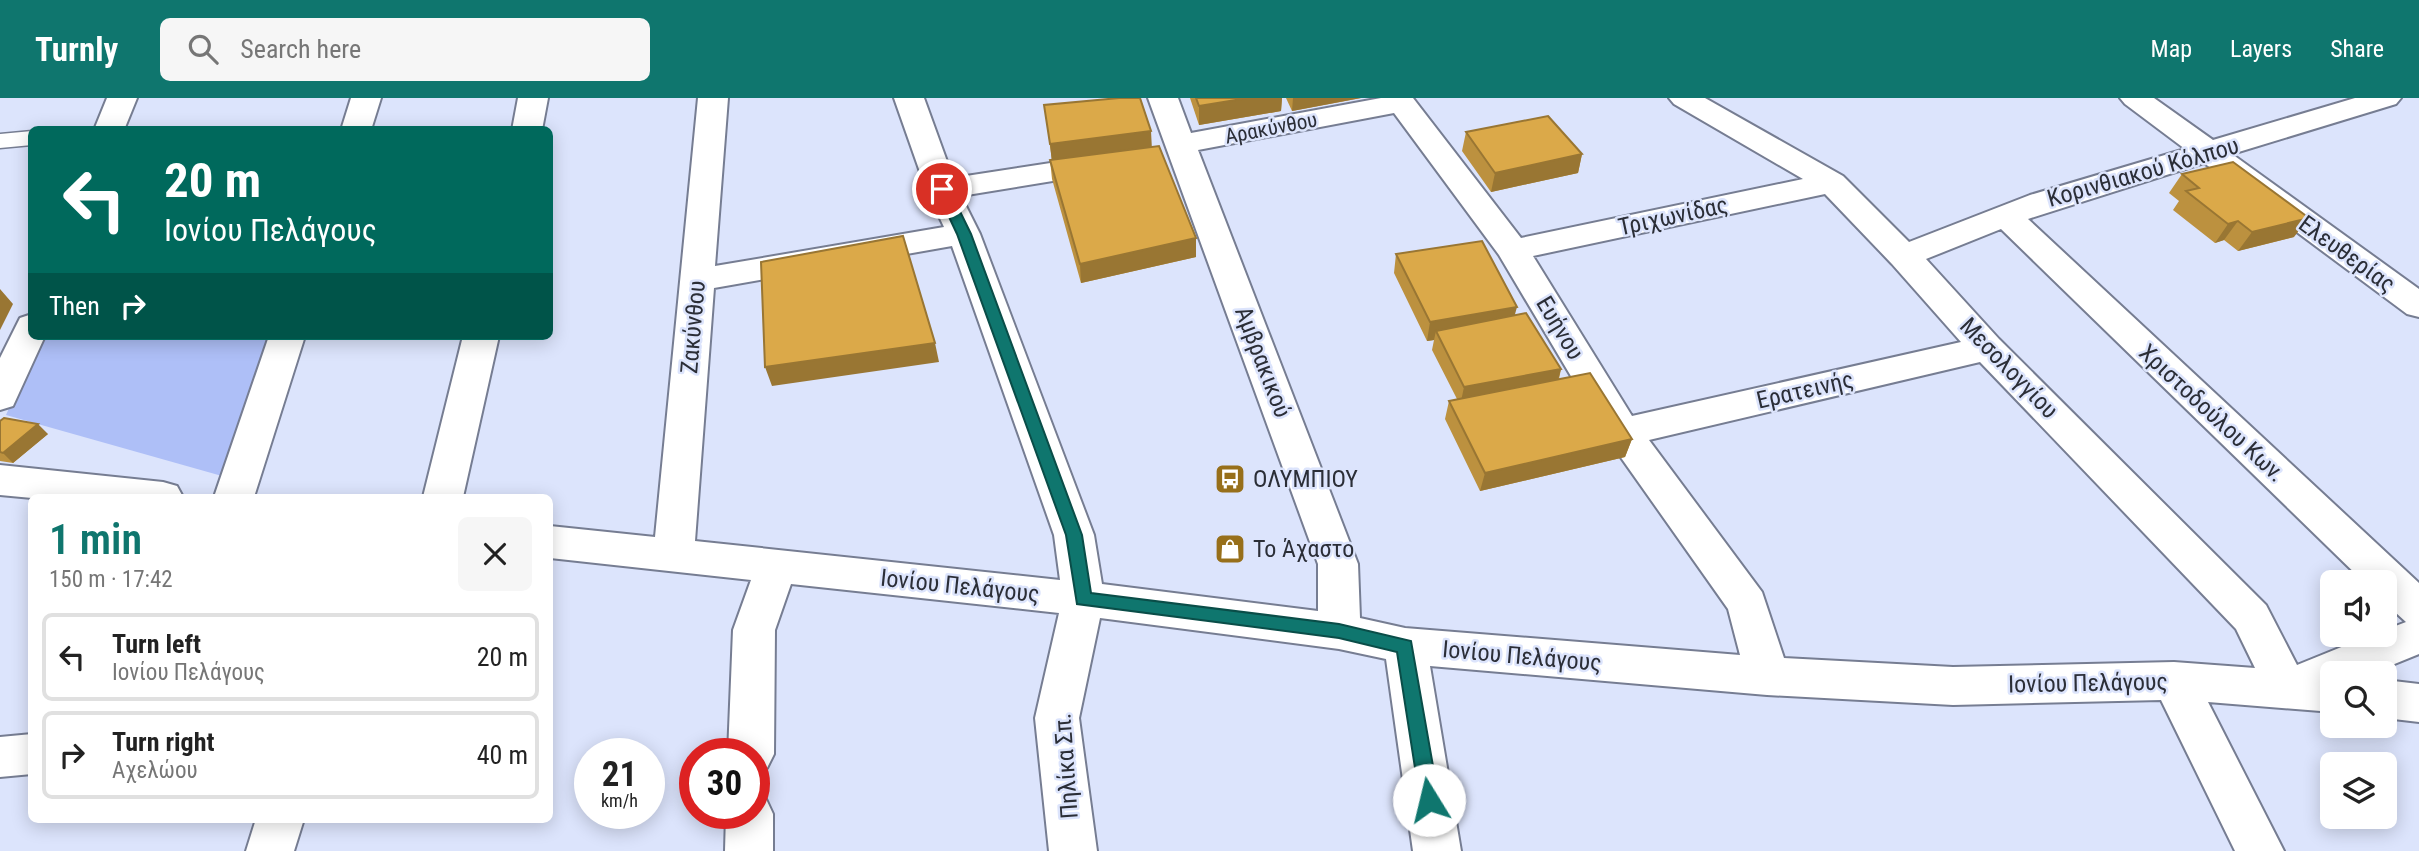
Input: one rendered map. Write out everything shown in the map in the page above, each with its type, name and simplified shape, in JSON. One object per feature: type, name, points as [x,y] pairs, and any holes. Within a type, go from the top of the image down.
[{"type":"street","points":[[111,126],[122,98]]},
{"type":"street","points":[[357,126],[366,98]]},
{"type":"street","points":[[528,126],[533,98]]},
{"type":"street","name":"Ζακύνθου","points":[[674,555],[713,98]]},
{"type":"street","points":[[909,98],[942,189],[964,234],[1074,535],[1083,599]]},
{"type":"street","name":"Αμβρακικού","points":[[1163,98],[1163,153],[1338,564],[1339,631]]},
{"type":"street","name":"Μεσολογγίου","points":[[1684,98],[1832,183],[1904,256],[1987,348],[2251,617],[2287,688]]},
{"type":"street","name":"Ελευθερίας","points":[[2135,98],[2419,306]]},
{"type":"street","name":"Κορινθιακού Κόλπου","points":[[1904,256],[2041,202],[2386,98]]},
{"type":"street","name":"Αρακύνθου","points":[[942,189],[1163,153],[1399,101]]},
{"type":"street","name":"Ευήνου","points":[[1399,101],[1513,250],[1623,432],[1747,604],[1767,676]]},
{"type":"street","name":"Τριχωνίδας","points":[[1513,250],[1832,183]]},
{"type":"street","name":"Χριστοδούλου Κων.","points":[[2006,216],[2419,609]]},
{"type":"street","points":[[697,280],[964,234]]},
{"type":"street","points":[[0,397],[28,335]]},
{"type":"street","points":[[235,494],[286,340]]},
{"type":"street","points":[[444,494],[480,340]]},
{"type":"street","name":"Ερατεινής","points":[[1623,432],[1987,348]]},
{"type":"street","points":[[0,480],[134,494]]},
{"type":"street","name":"Ιονίου Πελάγους","points":[[553,542],[1083,599],[1339,631],[1405,646],[1767,676],[1953,686],[2174,681],[2320,692]]},
{"type":"street","points":[[751,738],[754,630],[776,568]]},
{"type":"street","name":"Πηλίκα Σπ.","points":[[1073,851],[1057,718],[1083,599]]},
{"type":"street","points":[[2287,688],[2419,635]]},
{"type":"street","points":[[1405,646],[1437,851]]},
{"type":"street","points":[[2174,681],[2260,851]]},
{"type":"street","points":[[2397,700],[2419,703]]},
{"type":"street","points":[[0,757],[28,754]]},
{"type":"street","points":[[270,851],[279,823]]},
{"type":"street","points":[[749,851],[750,829]]},
{"type":"lane","points":[[0,141],[28,138]]},
{"type":"shaded area","points":[[38,340],[269,340],[222,476],[6,415]]},
{"type":"building","points":[[1140,98],[1151,131],[1050,144],[1044,105]]},
{"type":"building","points":[[1196,98],[1248,98],[1199,106]]},
{"type":"building","points":[[1548,116],[1582,154],[1495,173],[1466,132]]},
{"type":"building","points":[[1159,146],[1196,238],[1080,264],[1050,160]]},
{"type":"building","points":[[2233,162],[2309,218],[2252,232],[2238,221],[2228,224],[2186,191],[2199,188],[2182,174]]},
{"type":"building","points":[[903,236],[935,343],[765,367],[761,262]]},
{"type":"building","points":[[1482,241],[1517,307],[1430,322],[1396,254]]},
{"type":"building","points":[[1526,313],[1561,369],[1464,387],[1436,331]]},
{"type":"building","points":[[1590,373],[1632,439],[1485,473],[1449,401]]},
{"type":"building","points":[[4,418],[38,424],[3,453],[0,452],[0,421]]},
{"type":"place","name":"ΟΛΥΜΠΙΟΥ","points":[[1230,479]]},
{"type":"place","name":"Το Άχαστο","points":[[1230,549]]},
{"type":"route","points":[[942,189],[964,234],[1074,535],[1083,599],[1339,631],[1405,646],[1429,800]]}]
